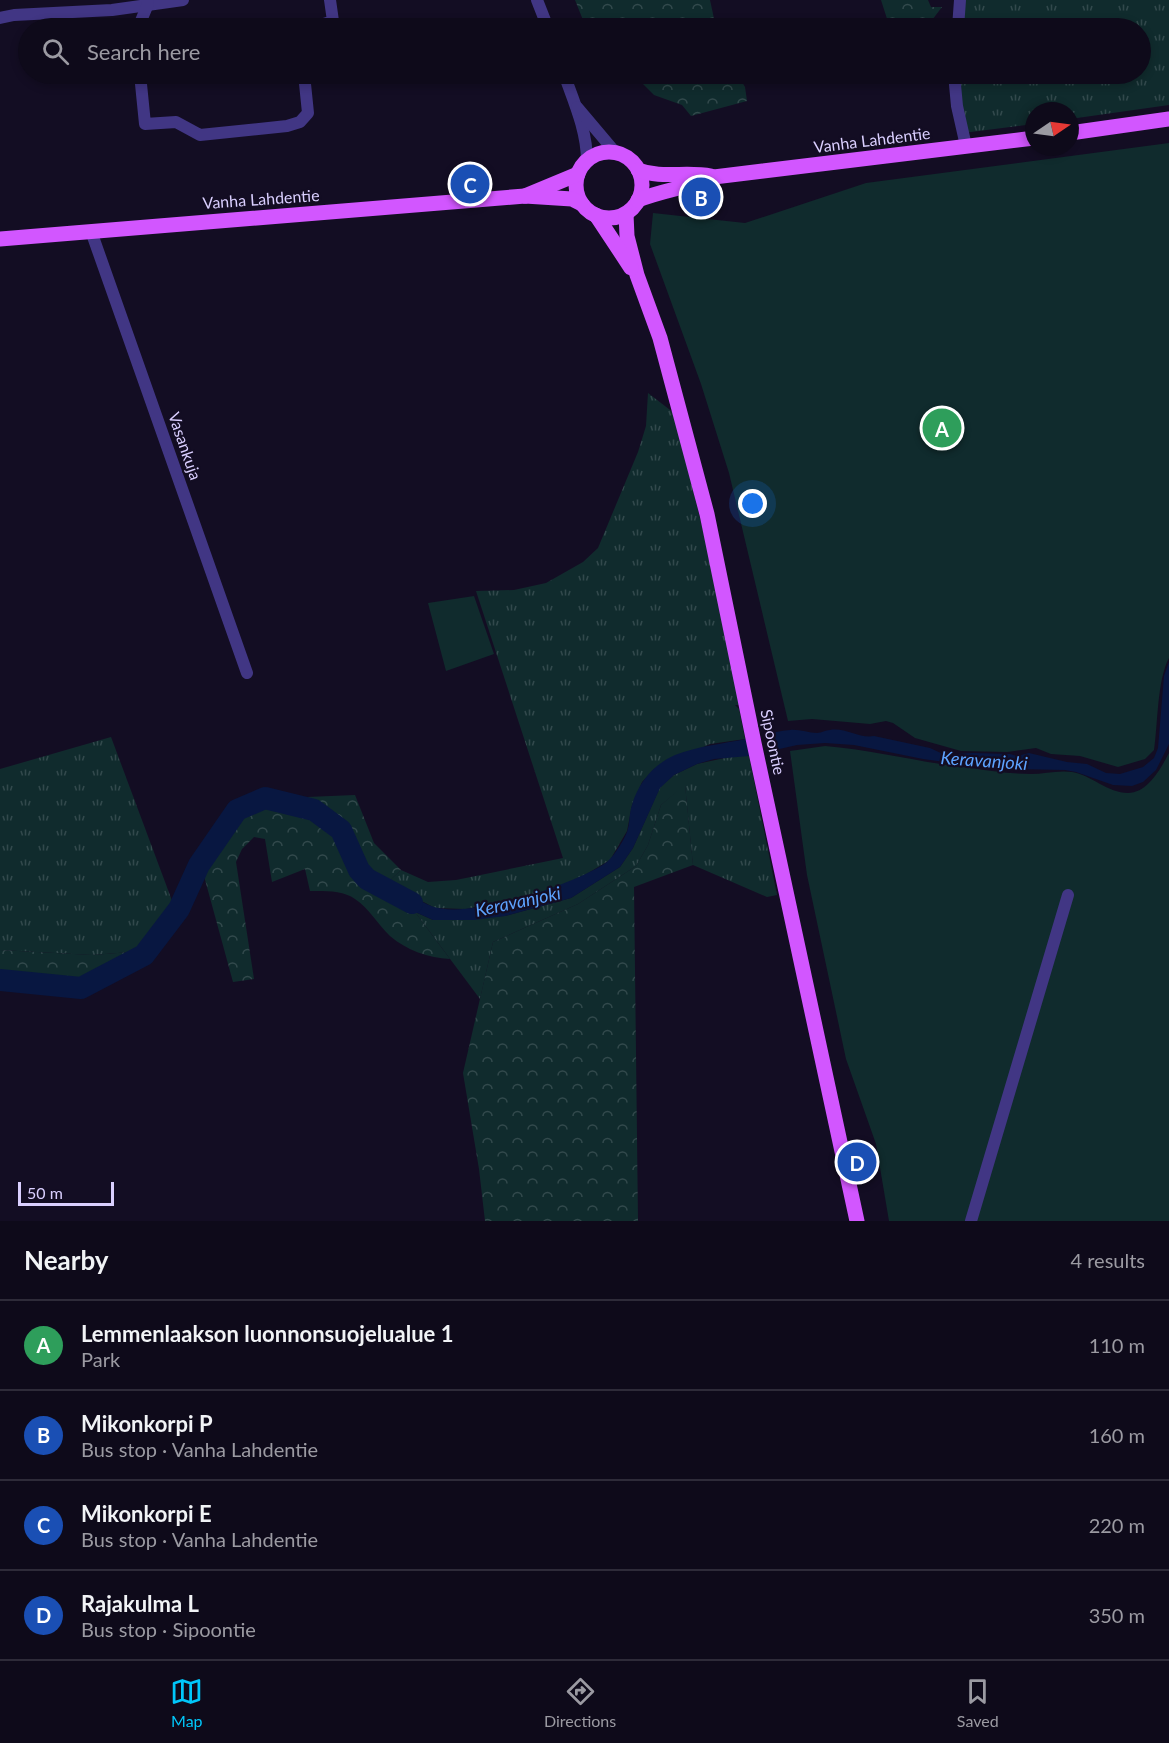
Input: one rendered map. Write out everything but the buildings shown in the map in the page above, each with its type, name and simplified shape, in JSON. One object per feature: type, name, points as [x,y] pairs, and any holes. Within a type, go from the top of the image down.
[{"type":"main road","points":[[1079,132],[1169,119]]},
{"type":"main road","name":"Vanha Lahdentie","points":[[638,200],[671,188],[700,183],[714,177],[1025,139]]},
{"type":"main road","points":[[603,152],[615,152],[625,156],[634,164],[642,185],[635,206],[626,214],[615,218],[603,218],[582,204],[578,197],[576,185],[578,174],[587,161],[603,152]]},
{"type":"main road","name":"Vanha Lahdentie","points":[[638,170],[658,175],[699,174],[714,177]]},
{"type":"main road","name":"Vanha Lahdentie","points":[[525,196],[578,174]]},
{"type":"main road","name":"Vanha Lahdentie","points":[[0,238],[525,196],[572,199],[582,204]]},
{"type":"main road","name":"Sipoontie","points":[[626,214],[627,236],[637,275],[660,339],[708,514],[746,705],[857,1221]]},
{"type":"main road","name":"Sipoontie","points":[[596,215],[637,275]]},
{"type":"street","points":[[0,18],[14,15],[112,10],[148,2],[183,0]]},
{"type":"street","points":[[330,0],[333,18]]},
{"type":"street","points":[[537,0],[544,18]]},
{"type":"street","points":[[959,18],[960,0]]},
{"type":"street","points":[[142,18],[148,2]]},
{"type":"street","points":[[141,84],[145,124],[176,122],[200,135],[287,126],[300,122],[308,113],[305,84]]},
{"type":"street","points":[[568,84],[586,144],[587,161]]},
{"type":"street","points":[[955,84],[966,147]]},
{"type":"street","points":[[576,106],[615,152]]},
{"type":"street","name":"Vasankuja","points":[[91,231],[247,673]]},
{"type":"street","points":[[971,1221],[1068,895]]},
{"type":"green space","points":[[575,0],[710,0],[714,18],[582,18]]},
{"type":"green space","points":[[881,0],[928,0],[931,7],[942,7],[934,18],[887,18]]},
{"type":"green space","points":[[960,0],[1169,0],[1169,105],[1079,118],[1079,102],[1025,102],[1025,125],[963,133],[956,84],[1151,84],[1151,18],[959,18]]},
{"type":"green space","points":[[643,84],[743,84],[747,101],[691,116],[682,105],[654,95]]},
{"type":"green space","points":[[1169,143],[1169,658],[1160,690],[1154,750],[1145,759],[1118,767],[1080,756],[1051,754],[1036,748],[1007,752],[961,751],[915,738],[893,723],[886,721],[870,724],[812,719],[788,721],[729,473],[701,384],[650,244],[653,213],[745,223],[866,183]]},
{"type":"green space","points":[[648,393],[674,413],[746,705],[735,705],[739,709],[745,739],[710,744],[654,769],[642,782],[632,805],[627,831],[610,860],[578,879],[537,894],[466,909],[435,908],[400,887],[386,884],[401,870],[428,882],[456,880],[563,858],[476,591],[514,590],[546,583],[583,562],[598,548],[638,452],[646,426]]},
{"type":"green space","points":[[474,596],[494,654],[446,671],[428,603]]},
{"type":"green space","points":[[111,737],[174,906],[143,951],[92,955],[0,950],[0,769]]},
{"type":"green space","points":[[825,746],[1001,772],[1031,774],[1072,772],[1113,790],[1128,793],[1142,789],[1148,784],[1169,753],[1169,1221],[889,1221],[876,1144],[846,1059],[807,875],[790,751]]},
{"type":"green space","points":[[734,756],[749,756],[777,895],[767,897],[693,865],[685,785],[661,805],[648,845],[636,866],[578,904],[493,942],[480,999],[415,912],[433,920],[505,916],[571,898],[620,867],[633,848],[660,787],[674,775],[697,764]]},
{"type":"green space","points":[[685,784],[693,865],[634,887],[638,1221],[485,1221],[463,1073],[493,942],[578,904],[636,866],[648,845],[661,805]]},
{"type":"green space","points":[[355,795],[374,843],[401,870],[386,884],[368,876],[342,828],[315,807],[284,798]]},
{"type":"green space","points":[[264,801],[313,813],[338,832],[356,870],[366,882],[382,897],[415,912],[450,959],[426,955],[403,945],[390,936],[365,907],[350,896],[333,892],[310,891],[305,869],[272,882],[265,839],[254,837],[242,849],[236,862],[254,979],[233,982],[201,865],[239,812]]},
{"type":"green space","points":[[0,950],[92,955],[143,951],[80,983],[0,976]]},
{"type":"water","points":[[1169,662],[1169,744],[1156,770],[1143,782],[1132,786],[1113,785],[1065,770],[967,765],[854,745],[825,743],[797,745],[749,756],[714,759],[674,775],[660,788],[633,848],[620,867],[571,898],[505,916],[474,920],[433,920],[382,897],[386,884],[434,907],[472,908],[523,897],[572,880],[592,871],[613,856],[627,832],[631,808],[638,789],[660,764],[692,749],[779,731],[817,733],[841,730],[930,748],[945,755],[972,753],[1017,756],[1029,753],[1087,764],[1106,773],[1120,774],[1143,767],[1154,758],[1158,748],[1164,676]]},
{"type":"pier","points":[[766,732],[771,753],[750,759],[745,736]]},
{"type":"waterway","name":"Keravanjoki","points":[[0,980],[81,988],[144,955],[179,909],[199,865],[237,810],[265,798],[314,810],[341,830],[359,870],[367,879],[412,903]]},
{"type":"place","name":"Mikonkorpi E","points":[[470,184]]},
{"type":"place","name":"Mikonkorpi P","points":[[701,197]]},
{"type":"place","name":"Lemmenlaakson luonnonsuojelualue 1","points":[[942,428]]},
{"type":"place","name":"Rajakulma L","points":[[857,1162]]}]
